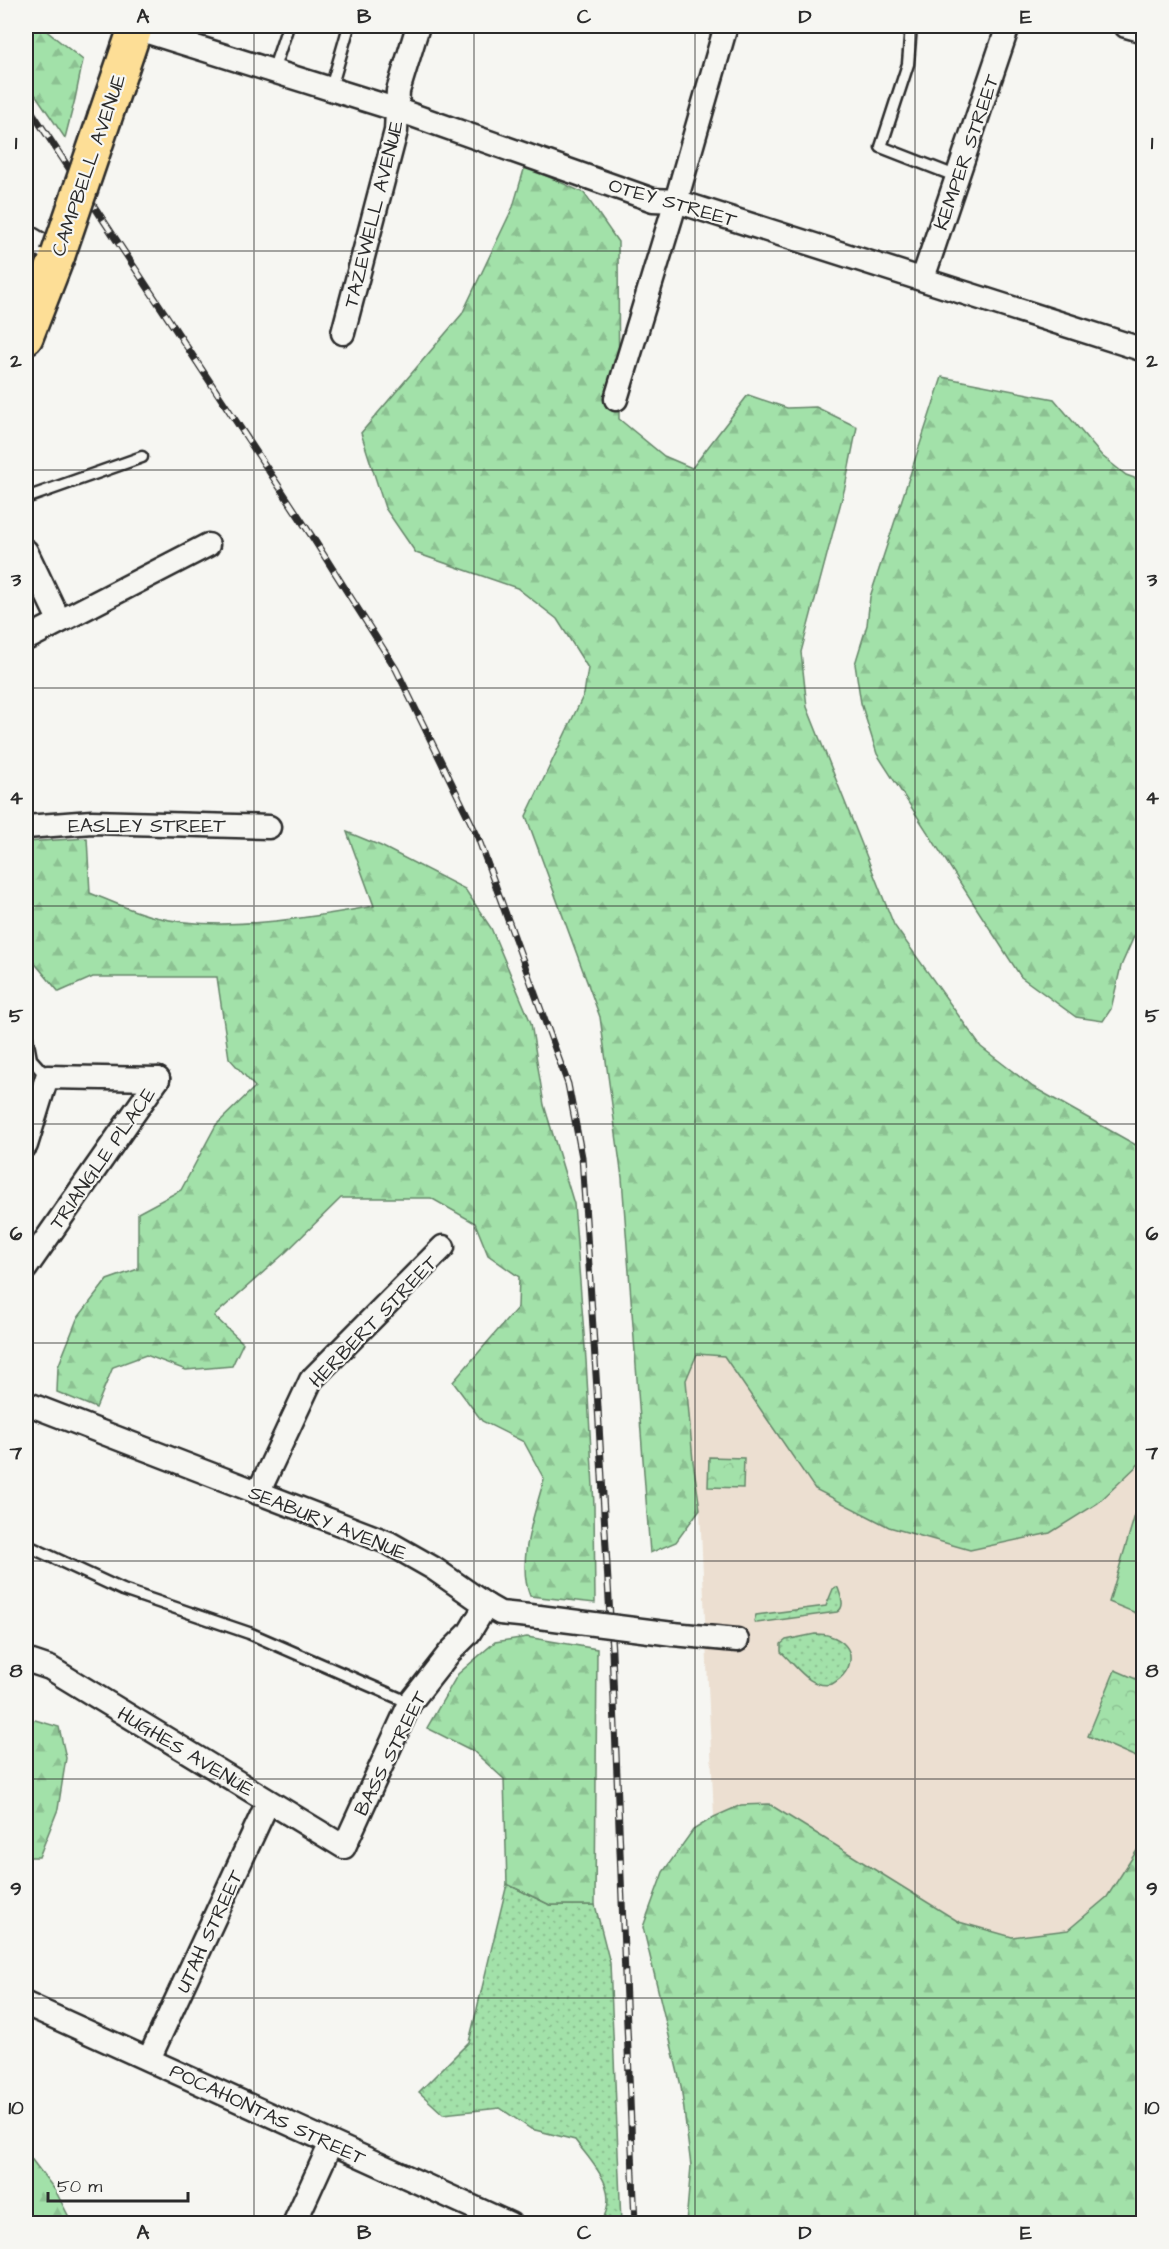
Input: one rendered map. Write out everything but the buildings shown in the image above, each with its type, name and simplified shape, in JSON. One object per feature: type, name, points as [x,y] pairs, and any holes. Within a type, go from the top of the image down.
[{"type":"main road","name":"CAMPBELL AVENUE","points":[[26,337],[58,255],[135,27]]},
{"type":"street","name":"TAZEWELL AVENUE","points":[[343,333],[396,131],[398,91],[418,26]]},
{"type":"street","points":[[616,399],[726,26]]},
{"type":"street","name":"KEMPER STREET","points":[[923,279],[1008,26]]},
{"type":"street","points":[[1126,26],[1143,31]]},
{"type":"street","name":"OTEY STREET","points":[[135,27],[398,110],[653,200],[676,201],[1143,350]]},
{"type":"street","points":[[26,236],[58,255]]},
{"type":"street","points":[[26,639],[208,545]]},
{"type":"street","points":[[26,550],[59,620]]},
{"type":"street","name":"EASLEY STREET","points":[[26,827],[92,822],[269,827]]},
{"type":"street","points":[[26,1144],[47,1077]]},
{"type":"street","name":"TRIANGLE PLACE","points":[[26,1268],[158,1079],[47,1077]]},
{"type":"street","name":"HERBERT STREET","points":[[258,1493],[311,1380],[443,1247]]},
{"type":"street","name":"SEABURY AVENUE","points":[[26,1403],[389,1543],[434,1568],[500,1613],[737,1640]]},
{"type":"street","name":"BASS STREET","points":[[344,1847],[410,1703],[450,1652],[469,1634],[486,1605]]},
{"type":"street","name":"HUGHES AVENUE","points":[[26,1660],[50,1668],[344,1847]]},
{"type":"street","name":"UTAH STREET","points":[[149,2060],[268,1802]]},
{"type":"street","name":"POCAHONTAS STREET","points":[[26,2004],[510,2223]]},
{"type":"street","points":[[294,2223],[331,2143]]},
{"type":"lane","points":[[273,71],[288,26]]},
{"type":"lane","points":[[331,88],[350,26]]},
{"type":"lane","points":[[910,26],[908,64],[881,147],[958,177]]},
{"type":"lane","points":[[26,498],[142,457]]},
{"type":"lane","points":[[26,1033],[31,1059],[47,1077]]},
{"type":"lane","points":[[26,1545],[123,1590],[249,1633],[410,1703]]},
{"type":"shaded area","points":[[696,1354],[724,1355],[815,1489],[1098,1503],[1143,1460],[1143,1841],[1107,1897],[1067,1930],[1012,1937],[959,1922],[769,1804],[741,1805],[714,1817],[700,1509],[686,1380]]},
{"type":"green space","points":[[26,26],[43,26],[83,60],[65,138],[26,81]]},
{"type":"green space","points":[[525,166],[584,193],[618,242],[619,419],[664,456],[692,468],[748,395],[787,408],[816,407],[857,427],[845,487],[801,652],[807,707],[894,925],[981,1047],[1033,1087],[1143,1149],[1143,1460],[1098,1503],[1050,1533],[970,1550],[889,1527],[815,1489],[724,1356],[697,1354],[686,1380],[700,1509],[676,1542],[650,1553],[622,1178],[600,1017],[526,816],[584,694],[588,668],[557,619],[517,588],[416,553],[385,508],[361,433],[462,314],[513,207]]},
{"type":"green space","points":[[942,377],[1054,399],[1102,456],[1126,475],[1143,481],[1143,916],[1121,966],[1111,1009],[1103,1021],[1076,1017],[1021,977],[877,754],[861,703],[855,664],[867,625],[870,597]]},
{"type":"green space","points":[[347,832],[381,846],[465,889],[491,928],[531,1023],[544,1105],[574,1204],[594,1505],[595,1603],[530,1596],[526,1582],[526,1553],[544,1479],[524,1442],[482,1421],[453,1382],[518,1307],[519,1277],[488,1255],[475,1223],[431,1198],[341,1198],[286,1252],[214,1316],[243,1343],[232,1366],[186,1370],[146,1355],[113,1367],[96,1408],[57,1392],[58,1367],[77,1319],[107,1280],[138,1269],[138,1213],[181,1190],[216,1125],[255,1087],[229,1058],[217,977],[93,977],[59,992],[26,953],[26,842],[87,838],[90,893],[155,917],[180,922],[236,924],[293,919],[374,906]]},
{"type":"green space","points":[[709,1457],[744,1458],[743,1488],[708,1487]]},
{"type":"green space","points":[[1135,1515],[1143,1518],[1143,1616],[1109,1602]]},
{"type":"green space","points":[[836,1587],[842,1602],[837,1612],[757,1623],[754,1621],[756,1615],[826,1606]]},
{"type":"green space","points":[[815,1634],[827,1635],[839,1640],[849,1652],[849,1665],[840,1679],[832,1684],[824,1685],[810,1680],[781,1652],[781,1644],[786,1640]]},
{"type":"green space","points":[[527,1637],[597,1649],[595,1905],[550,1905],[507,1884],[504,1779],[473,1751],[427,1728],[458,1674],[495,1642]]},
{"type":"green space","points":[[1115,1670],[1143,1682],[1143,1760],[1088,1736]]},
{"type":"green space","points":[[35,1720],[59,1727],[66,1758],[58,1809],[39,1857],[26,1857],[26,1723]]},
{"type":"green space","points":[[769,1804],[959,1922],[1012,1937],[1068,1930],[1107,1897],[1143,1841],[1143,2223],[686,2223],[691,2166],[681,2086],[643,1927],[663,1872],[693,1830],[714,1817],[741,1805]]},
{"type":"green space","points":[[507,1884],[550,1905],[595,1905],[610,1963],[621,2223],[601,2223],[606,2211],[607,2189],[603,2178],[575,2140],[531,2129],[500,2108],[443,2114],[419,2092],[469,2042]]},
{"type":"green space","points":[[26,2152],[55,2190],[72,2223],[26,2223]]},
{"type":"railway","points":[[26,103],[313,538],[396,669],[477,835],[568,1084],[582,1157],[597,1390],[612,1652],[635,2224]]}]
